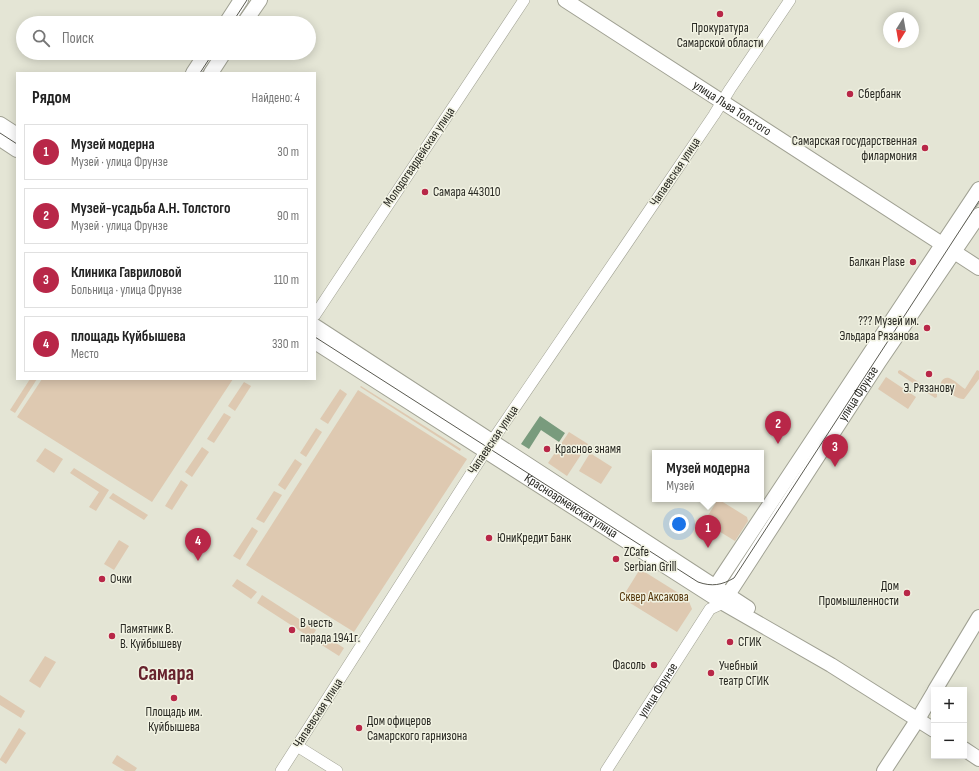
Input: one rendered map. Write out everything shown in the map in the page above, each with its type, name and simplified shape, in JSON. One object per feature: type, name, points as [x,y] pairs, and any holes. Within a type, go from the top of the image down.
[{"type":"main road","points":[[231,16],[241,0]]},
{"type":"main road","points":[[249,16],[260,0]]},
{"type":"main road","name":"улица Льва Толстого","points":[[565,0],[979,268]]},
{"type":"main road","points":[[194,72],[201,60]]},
{"type":"main road","points":[[212,72],[219,60]]},
{"type":"main road","points":[[0,124],[16,134]]},
{"type":"main road","points":[[0,139],[16,149]]},
{"type":"main road","name":"улица Фрунзе","points":[[712,590],[979,189]]},
{"type":"main road","name":"улица Фрунзе","points":[[726,599],[879,362],[979,215]]},
{"type":"main road","name":"Красноармейская улица","points":[[316,327],[488,446]]},
{"type":"main road","name":"Красноармейская улица","points":[[316,343],[488,446],[726,599]]},
{"type":"main road","points":[[726,599],[931,728]]},
{"type":"main road","points":[[937,687],[979,617]]},
{"type":"main road","points":[[884,771],[931,698]]},
{"type":"main road","points":[[967,751],[979,759]]},
{"type":"street","name":"Молодогвардейская улица","points":[[316,313],[524,0]]},
{"type":"street","name":"Чапаевская улица","points":[[281,771],[488,446],[714,115],[721,102],[790,0]]},
{"type":"street","points":[[710,609],[712,590]]},
{"type":"street","points":[[710,609],[726,599]]},
{"type":"street","name":"улица Фрунзе","points":[[606,771],[710,609]]},
{"type":"street","points":[[297,746],[338,771]]},
{"type":"green space","points":[[900,370],[937,394],[937,397],[935,398],[898,373]]},
{"type":"green space","points":[[977,370],[979,371],[979,379],[964,399],[950,394],[941,386],[942,380],[949,378],[965,389]]},
{"type":"green space","points":[[886,377],[916,397],[908,409],[878,389]]},
{"type":"green space","points":[[29,380],[36,380],[15,413],[10,410]]},
{"type":"green space","points":[[41,380],[232,380],[152,502],[17,417]]},
{"type":"green space","points":[[244,382],[251,386],[235,411],[228,406]]},
{"type":"green space","points":[[361,386],[461,449],[460,451],[360,387]]},
{"type":"green space","points":[[340,389],[347,394],[328,424],[320,419]]},
{"type":"green space","points":[[358,390],[467,459],[354,632],[246,565]]},
{"type":"green space","points":[[224,413],[231,417],[214,443],[207,439]]},
{"type":"green space","points":[[316,428],[322,432],[306,457],[300,453]]},
{"type":"green space","points":[[569,432],[588,444],[567,476],[548,463]]},
{"type":"green space","points":[[202,447],[209,452],[192,477],[185,472]]},
{"type":"green space","points":[[45,448],[63,459],[54,473],[36,461]]},
{"type":"green space","points":[[590,453],[612,467],[601,484],[579,471]]},
{"type":"green space","points":[[295,459],[302,464],[285,490],[278,485]]},
{"type":"green space","points":[[74,468],[109,490],[96,511],[89,507],[99,492],[70,473]]},
{"type":"green space","points":[[181,480],[188,485],[172,510],[165,506]]},
{"type":"green space","points":[[274,491],[282,495],[264,523],[256,519]]},
{"type":"green space","points":[[113,493],[148,515],[144,520],[109,498]]},
{"type":"green space","points":[[716,502],[723,502],[747,517],[748,521],[735,541],[704,522]]},
{"type":"green space","points":[[252,527],[258,531],[240,560],[233,556]]},
{"type":"green space","points":[[119,540],[129,546],[114,570],[104,564]]},
{"type":"green space","name":"Сквер Аксакова","points":[[640,569],[688,599],[692,609],[677,632],[622,598]]},
{"type":"green space","points":[[237,579],[257,592],[251,599],[232,586]]},
{"type":"green space","points":[[262,595],[316,630],[311,638],[257,603]]},
{"type":"green space","points":[[322,634],[344,648],[339,656],[317,642]]},
{"type":"green space","points":[[45,656],[56,662],[40,688],[29,681]]},
{"type":"green space","points":[[0,695],[25,711],[21,718],[0,705]]},
{"type":"green space","points":[[19,728],[26,733],[6,764],[0,759]]},
{"type":"green space","points":[[117,755],[137,768],[135,771],[125,771],[112,763]]},
{"type":"shaded area","points":[[540,416],[565,433],[559,442],[541,430],[529,449],[521,444]]},
{"type":"tram line","points":[[237,16],[247,0]]},
{"type":"tram line","points":[[201,72],[208,60]]},
{"type":"tram line","points":[[0,133],[16,143]]},
{"type":"tram line","points":[[316,338],[698,582],[712,585],[721,584],[734,578],[979,201]]},
{"type":"place","name":"Прокуратура Самарской области","points":[[720,14]]},
{"type":"place","name":"Сбербанк","points":[[850,94]]},
{"type":"place","name":"Самарская государственная филармония","points":[[925,148]]},
{"type":"place","name":"Самара 443010","points":[[425,192]]},
{"type":"place","name":"Балкан Plase","points":[[913,262]]},
{"type":"place","name":"??? Музей им. Эльдара Рязанова","points":[[927,328]]},
{"type":"place","name":"Э. Рязанову","points":[[929,374]]},
{"type":"place","name":"Музей-усадьба А.Н. Толстого","points":[[778,444]]},
{"type":"place","name":"Красное знамя","points":[[547,449]]},
{"type":"place","name":"Клиника Гавриловой","points":[[835,467]]},
{"type":"place","name":"ЮниКредит Банк","points":[[489,538]]},
{"type":"place","name":"Музей модерна","points":[[708,548]]},
{"type":"place","name":"ZCafe Serbian Grill","points":[[616,559]]},
{"type":"place","name":"площадь Куйбышева","points":[[198,561]]},
{"type":"place","name":"Очки","points":[[102,579]]},
{"type":"place","name":"Дом Промышленности","points":[[907,593]]},
{"type":"place","name":"В честь парада 1941г.","points":[[292,630]]},
{"type":"place","name":"Памятник В. В. Куйбышеву","points":[[112,636]]},
{"type":"place","name":"СГИК","points":[[730,642]]},
{"type":"place","name":"Фасоль","points":[[654,665]]},
{"type":"place","name":"Учебный театр СГИК","points":[[711,673]]},
{"type":"place","name":"Площадь им. Куйбышева","points":[[174,698]]},
{"type":"place","name":"Дом офицеров Самарского гарнизона","points":[[359,728]]},
{"type":"district","name":"Самара","points":[[166,673]]}]
